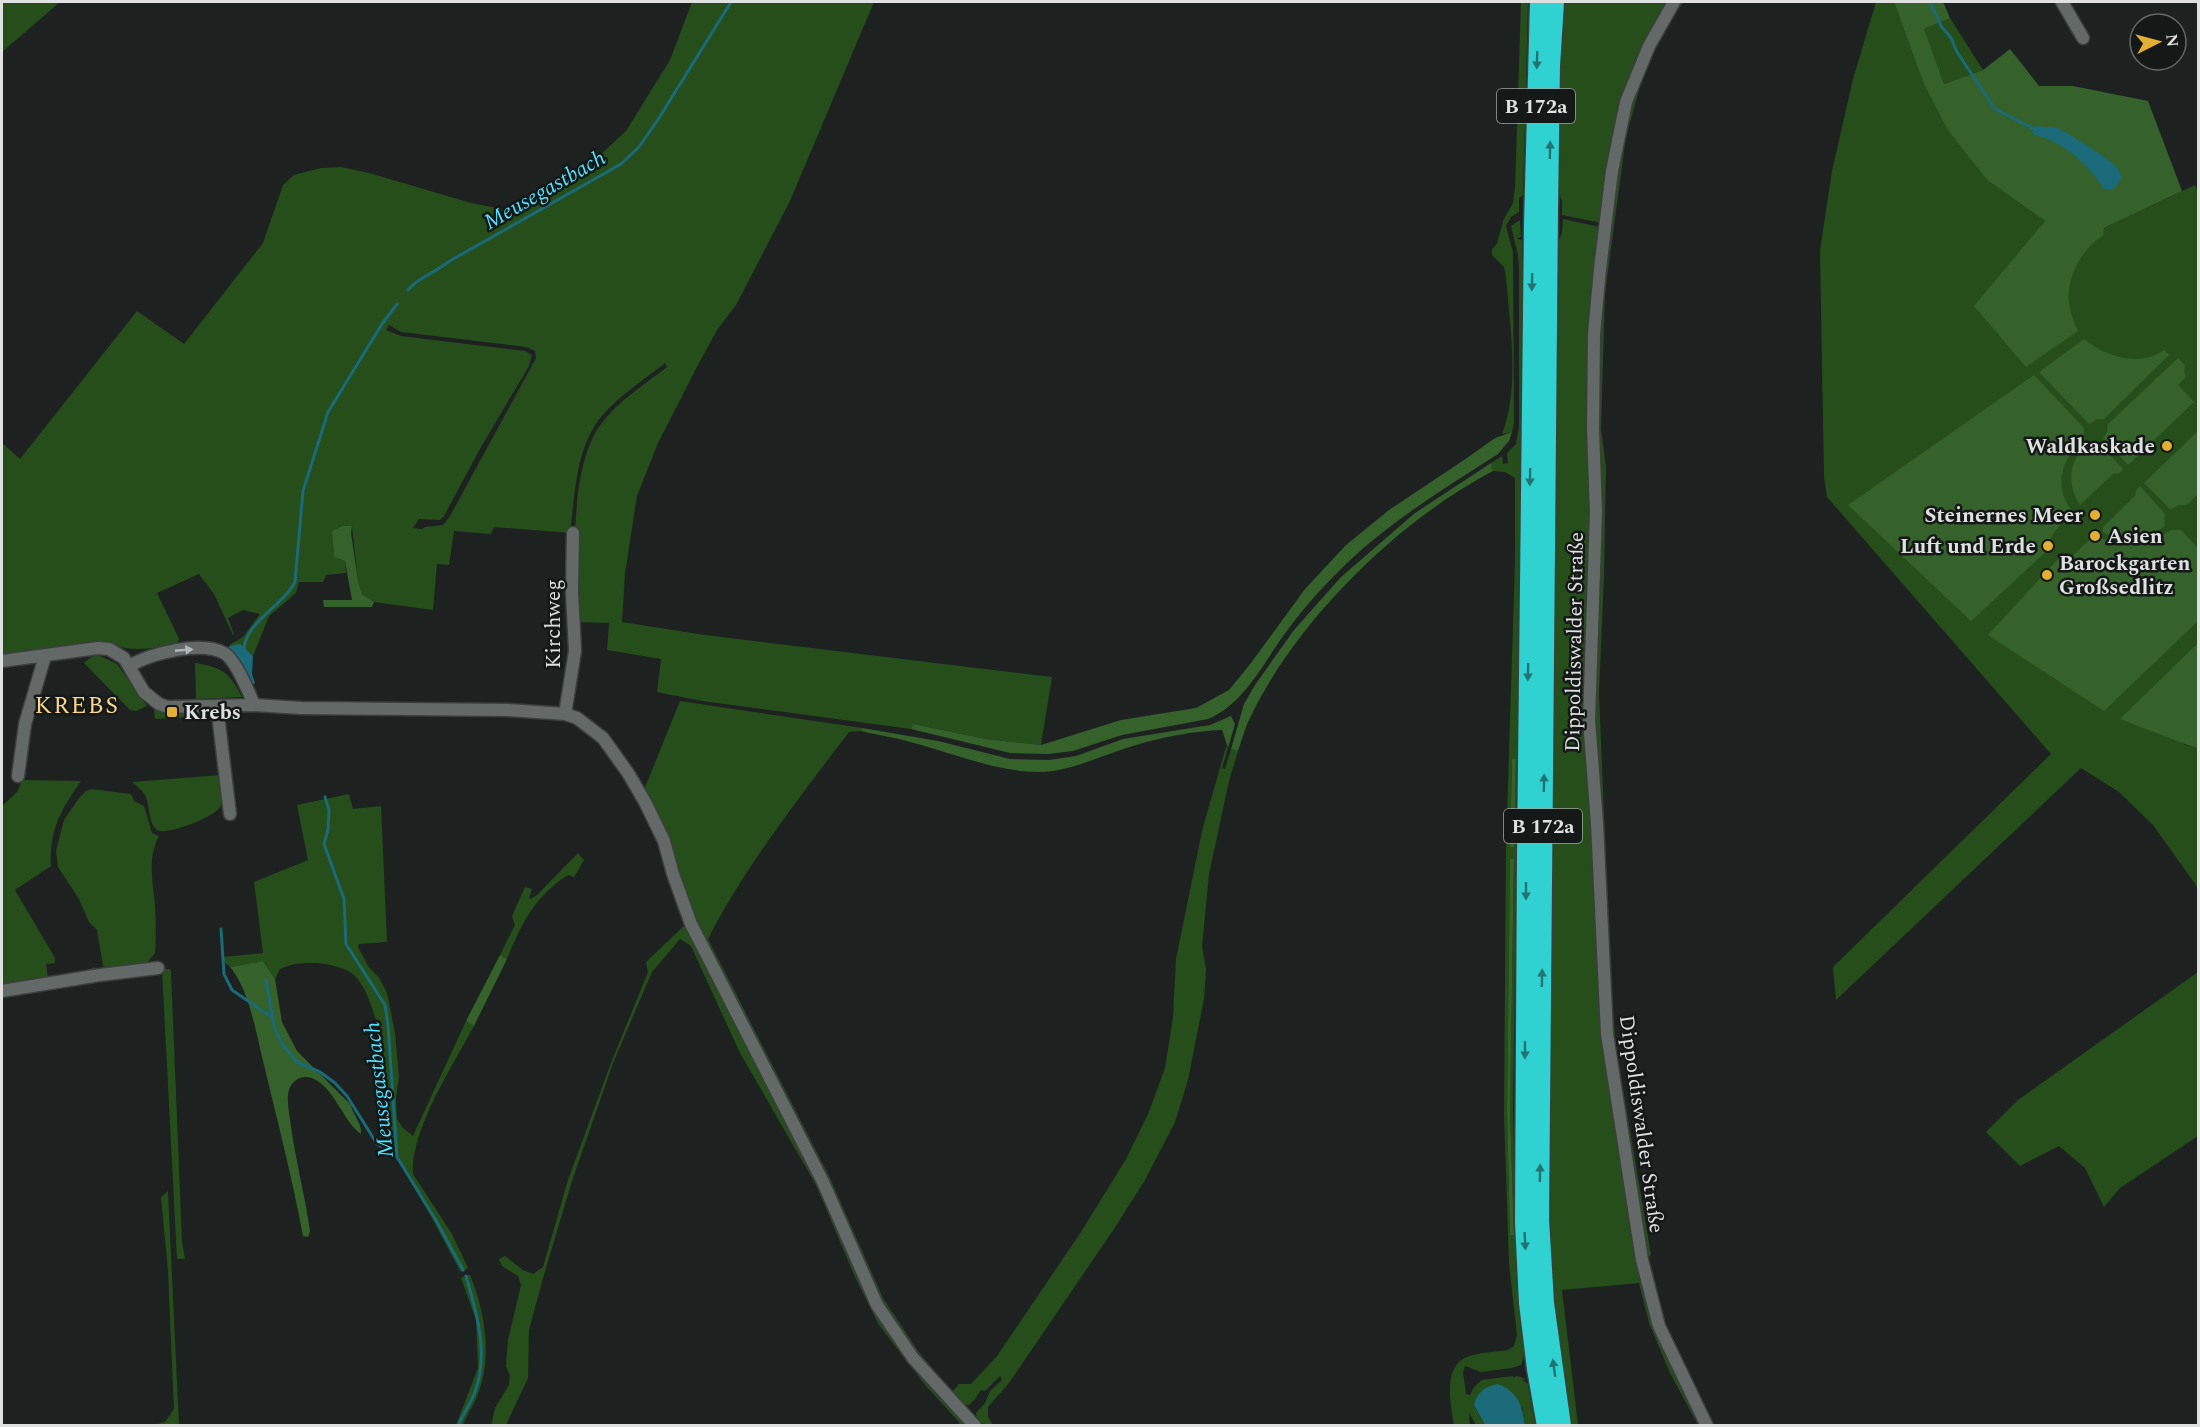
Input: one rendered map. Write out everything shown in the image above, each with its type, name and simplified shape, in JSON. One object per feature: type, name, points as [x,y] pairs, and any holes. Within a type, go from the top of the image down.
[{"type":"highway","name":"B 172a","points":[[1539,2],[1541,217],[1540,1220],[1545,1303],[1562,1425]]},
{"type":"highway","name":"B 172a","points":[[1546,1425],[1528,1303],[1524,1222],[1526,865],[1541,217],[1555,2]]},
{"type":"street","name":"Dippoldiswalder Straße","points":[[1674,2],[1649,46],[1626,102],[1614,160],[1600,269],[1594,346],[1593,429],[1596,512],[1589,720],[1597,823],[1607,1035],[1642,1260],[1659,1326],[1707,1425]]},
{"type":"street","points":[[2062,2],[2083,38]]},
{"type":"street","name":"Kirchweg","points":[[565,714],[575,651],[572,592],[573,533]]},
{"type":"street","points":[[2,661],[98,648],[109,649],[124,658],[144,692],[159,704],[168,707],[254,705],[508,710],[565,714],[577,718],[603,738],[636,786],[664,841],[673,874],[692,924],[823,1182],[877,1305],[913,1358],[970,1423],[975,1425]]},
{"type":"street","points":[[129,666],[141,659],[173,650],[205,648],[225,653],[235,666],[254,705]]},
{"type":"street","points":[[18,776],[25,724],[45,656]]},
{"type":"street","points":[[217,706],[230,814]]},
{"type":"street","points":[[2,991],[158,968]]},
{"type":"green space","points":[[2,2],[60,2],[2,52]]},
{"type":"green space","points":[[692,2],[874,2],[790,201],[736,305],[717,330],[658,443],[637,496],[625,573],[622,622],[705,635],[1052,677],[1041,745],[986,739],[913,724],[911,729],[702,701],[657,692],[661,659],[607,650],[609,623],[576,622],[575,547],[578,492],[590,443],[601,424],[615,408],[667,367],[665,363],[612,405],[590,433],[577,475],[570,533],[494,527],[491,534],[454,531],[449,565],[437,564],[433,610],[374,602],[362,594],[358,581],[352,526],[342,526],[332,531],[334,557],[345,561],[346,573],[326,575],[323,582],[299,582],[296,593],[269,616],[253,656],[244,649],[227,649],[243,637],[260,614],[243,610],[228,618],[233,635],[214,594],[199,574],[157,593],[179,639],[177,644],[136,649],[112,644],[2,656],[2,443],[20,459],[137,311],[184,344],[263,243],[283,185],[294,175],[321,168],[341,167],[471,203],[503,209],[600,155],[626,131],[670,60]],"holes":[[[389,325],[401,332],[526,347],[535,351],[536,358],[450,516],[443,525],[422,529],[413,528],[419,519],[440,520],[444,516],[481,447],[529,366],[532,355],[525,351],[401,336],[386,330]]]},
{"type":"green space","points":[[1521,2],[1528,2],[1523,195],[1519,198],[1519,212],[1511,217],[1506,226],[1513,252],[1514,423],[1512,432],[1502,434],[1511,397],[1511,336],[1504,267],[1492,255],[1492,249],[1497,244],[1503,221],[1513,203],[1515,188]]},
{"type":"green space","points":[[1563,2],[1668,2],[1645,42],[1601,223],[1562,215],[1562,201],[1559,194]]},
{"type":"green space","points":[[1679,2],[1684,2],[1670,20],[1643,75],[1626,137],[1605,293],[1601,429],[1606,467],[1599,694],[1611,985],[1616,1048],[1651,1255],[1646,1258],[1614,1049],[1594,724],[1598,337],[1617,170],[1630,103],[1641,73]]},
{"type":"green space","name":"Barockgarten Großsedlitz","points":[[1876,2],[1894,2],[1923,82],[1987,180],[2045,221],[2040,227],[2104,228],[2195,185],[2198,192],[2198,652],[2183,744],[2198,749],[2198,888],[2153,825],[2119,792],[2081,768],[1836,1000],[1833,967],[2051,754],[1827,497],[1824,478],[1820,250],[1832,171],[1853,79]]},
{"type":"green space","points":[[1894,2],[1943,2],[1950,18],[1924,29],[1944,84],[1983,70],[2010,49],[2039,86],[2073,86],[2148,101],[2182,191],[2104,228],[2103,236],[2082,256],[2070,284],[2070,306],[2078,331],[2026,367],[1974,306],[2045,221],[1987,180],[1948,130],[1923,82]]},
{"type":"green space","points":[[1950,18],[1983,70],[1944,84],[1923,29]]},
{"type":"green space","points":[[1563,219],[1600,227],[1590,576],[1599,971],[1639,1260],[1702,1425],[1698,1425],[1670,1373],[1649,1323],[1639,1283],[1562,1290],[1578,1425],[1570,1425],[1560,1360],[1550,1228],[1548,1095],[1559,240]]},
{"type":"green space","points":[[1520,220],[1521,237],[1518,239],[1522,240],[1522,268],[1524,268],[1513,1108],[1516,1251],[1525,1354],[1521,1365],[1512,1368],[1481,1372],[1465,1366],[1463,1372],[1466,1394],[1470,1395],[1474,1387],[1482,1380],[1513,1376],[1524,1378],[1526,1380],[1521,1379],[1528,1384],[1535,1425],[1525,1425],[1522,1407],[1474,1405],[1485,1425],[1476,1425],[1469,1413],[1470,1425],[1454,1426],[1450,1388],[1454,1369],[1467,1357],[1508,1350],[1514,1346],[1517,1335],[1509,1264],[1504,1114],[1506,847],[1515,562],[1515,478],[1505,472],[1493,471],[1491,463],[1502,456],[1503,464],[1508,463],[1507,453],[1516,444],[1519,427],[1519,268],[1511,226]],"holes":[[[1512,759],[1516,759],[1514,847],[1510,847]],[[1510,859],[1514,859],[1510,1111],[1514,1234],[1510,1235],[1507,1111]]]},
{"type":"green space","points":[[2084,339],[2122,358],[2144,358],[2164,350],[2169,355],[2104,419],[2097,419],[2089,424],[2039,372]]},
{"type":"green space","points":[[2178,358],[2185,365],[2186,377],[2178,385],[2194,402],[2128,465],[2103,438],[2108,424]]},
{"type":"green space","points":[[2034,375],[2084,428],[2084,439],[2070,455],[2062,474],[2063,494],[2074,513],[2054,533],[2049,549],[1971,621],[1848,505]]},
{"type":"green space","points":[[2198,431],[2198,494],[2187,505],[2179,505],[2170,509],[2144,483]]},
{"type":"green space","points":[[1512,432],[1509,441],[1498,454],[1414,509],[1355,556],[1324,586],[1300,614],[1244,691],[1221,712],[1208,719],[1122,735],[1073,751],[1048,754],[1010,753],[911,729],[913,724],[986,739],[1041,745],[1121,720],[1196,708],[1229,690],[1305,589],[1346,545],[1389,510],[1495,438]]},
{"type":"green space","points":[[2098,442],[2123,469],[2120,473],[2113,474],[2080,505],[2073,491],[2072,467],[2085,447]]},
{"type":"green space","points":[[1491,463],[1493,471],[1422,516],[1354,576],[1323,609],[1295,644],[1271,680],[1249,720],[1238,751],[1231,749],[1244,704],[1255,685],[1294,630],[1341,577],[1415,513]]},
{"type":"green space","points":[[2140,486],[2166,515],[2164,517],[2165,526],[2158,531],[2135,539],[2118,538],[2103,532],[2103,527],[2135,496]]},
{"type":"green space","points":[[342,526],[352,526],[358,581],[362,594],[374,602],[372,607],[324,607],[323,600],[352,600],[345,561],[334,557],[332,531]]},
{"type":"green space","points":[[2170,530],[2181,530],[2198,548],[2198,621],[2104,711],[1988,635],[2059,558],[2070,558],[2095,535],[2114,543],[2133,545],[2152,541]]},
{"type":"green space","points":[[2198,643],[2198,749],[2120,719]]},
{"type":"green space","points":[[98,655],[117,664],[147,706],[136,711],[130,710],[84,663]]},
{"type":"green space","points":[[195,663],[224,672],[242,697],[196,699]]},
{"type":"green space","points":[[680,701],[862,728],[861,731],[849,732],[792,807],[756,858],[708,939],[829,1176],[883,1298],[918,1351],[952,1392],[959,1384],[971,1384],[997,1356],[1081,1232],[1126,1159],[1148,1114],[1165,1068],[1173,1017],[1176,959],[1202,831],[1226,747],[1228,748],[1222,768],[1225,769],[1231,749],[1238,751],[1229,781],[1209,874],[1202,947],[1206,969],[1204,999],[1188,1080],[1175,1122],[1145,1180],[1114,1229],[1009,1383],[988,1407],[988,1417],[993,1425],[985,1425],[977,1420],[976,1413],[985,1403],[990,1391],[1002,1380],[1000,1376],[985,1391],[981,1390],[969,1405],[962,1405],[934,1378],[881,1304],[693,920],[644,790]]},
{"type":"green space","points":[[154,710],[194,710],[213,716],[155,719]]},
{"type":"green space","points":[[1231,716],[1235,724],[1228,748],[1222,730],[1201,732],[1146,742],[1064,769],[1035,772],[1017,771],[981,763],[904,740],[861,731],[862,728],[938,741],[1010,759],[1049,760],[1076,756],[1123,739],[1210,725]]},
{"type":"green space","points":[[1512,759],[1516,759],[1514,847],[1510,847]]},
{"type":"green space","points":[[221,775],[222,800],[216,811],[190,824],[162,831],[154,827],[145,795],[132,782]]},
{"type":"green space","points":[[22,780],[81,781],[68,801],[54,831],[51,866],[15,890],[55,958],[55,963],[46,964],[48,978],[95,968],[89,974],[2,988],[2,806],[17,792]]},
{"type":"green space","points":[[91,789],[131,794],[134,801],[144,806],[152,833],[159,836],[152,861],[156,918],[155,953],[145,965],[108,968],[103,966],[97,930],[89,922],[79,899],[58,867],[56,851],[64,820],[79,798]]},
{"type":"green space","points":[[349,794],[353,809],[381,806],[387,942],[359,944],[358,947],[387,993],[395,1033],[399,1077],[396,1098],[397,1119],[413,1136],[466,1021],[474,1026],[434,1098],[425,1119],[418,1138],[413,1174],[452,1234],[468,1268],[462,1272],[397,1159],[382,1149],[380,1131],[387,1089],[386,1070],[373,1010],[362,984],[347,970],[326,964],[307,963],[289,966],[280,969],[275,979],[263,961],[230,967],[223,961],[223,957],[263,953],[254,882],[308,860],[297,805]]},
{"type":"green space","points":[[578,853],[584,860],[574,877],[568,875],[546,892],[524,922],[507,959],[500,955],[515,925],[512,916],[525,887],[532,889],[529,898],[531,899]]},
{"type":"green space","points":[[1510,859],[1514,859],[1510,1111],[1514,1235],[1510,1235],[1507,1111]]},
{"type":"green space","points":[[687,923],[909,1359],[965,1425],[959,1425],[959,1422],[926,1386],[879,1325],[855,1277],[816,1185],[739,1051],[691,946],[680,939],[652,972],[613,1063],[572,1181],[543,1278],[529,1330],[528,1378],[506,1425],[491,1426],[495,1408],[509,1385],[510,1376],[506,1366],[508,1340],[521,1285],[518,1276],[502,1266],[499,1259],[505,1256],[523,1270],[533,1274],[543,1267],[568,1180],[611,1063],[648,972],[646,962]]},
{"type":"green space","points":[[500,955],[507,959],[474,1026],[466,1021]]},
{"type":"green space","points":[[263,961],[275,979],[282,1022],[297,1051],[351,1105],[361,1130],[361,1134],[354,1128],[322,1084],[305,1077],[296,1080],[291,1086],[288,1107],[310,1231],[308,1237],[303,1236],[251,1012],[237,976],[230,967]]},
{"type":"green space","points":[[162,969],[170,969],[171,972],[182,1242],[185,1259],[177,1259]]},
{"type":"green space","points":[[2198,972],[2198,1136],[2120,1188],[2104,1207],[2085,1168],[2059,1146],[2020,1166],[1986,1132],[2018,1100]]},
{"type":"green space","points":[[168,1191],[179,1425],[153,1425],[165,1422],[174,1409],[168,1271],[161,1197]]},
{"type":"green space","points":[[470,1275],[480,1303],[485,1333],[485,1363],[475,1400],[463,1425],[456,1425],[478,1368],[476,1320],[461,1278]]},
{"type":"water","points":[[2036,126],[2057,128],[2069,134],[2117,167],[2122,178],[2113,190],[2104,189],[2090,171],[2065,148],[2034,135],[2032,132]]},
{"type":"water","points":[[240,644],[253,656],[252,674],[255,683],[251,686],[228,650],[230,646]]},
{"type":"water","points":[[1498,1384],[1515,1395],[1525,1425],[1485,1425],[1474,1405],[1483,1390]]},
{"type":"waterway","name":"Meusegastbach","points":[[408,290],[416,282],[448,262],[621,164],[639,147],[659,118],[731,2]]},
{"type":"waterway","points":[[1930,2],[1941,26],[1951,38],[1957,52],[1995,109],[2036,130]]},
{"type":"waterway","name":"Meusegastbach","points":[[244,651],[245,641],[250,632],[295,582],[303,491],[328,412],[382,324],[397,304]]},
{"type":"waterway","name":"Meusegastbach","points":[[325,797],[329,810],[324,844],[344,899],[346,944],[385,1005],[397,1157],[463,1270]]},
{"type":"waterway","points":[[221,929],[224,974],[232,990],[270,1016]]},
{"type":"waterway","points":[[266,980],[274,1026],[282,1044],[297,1062],[320,1072],[335,1083],[347,1096],[377,1144],[397,1157]]},
{"type":"waterway","name":"Meusegastbach","points":[[458,1426],[475,1392],[481,1363],[480,1334],[466,1276]]},
{"type":"place","name":"Waldkaskade","points":[[2167,446]]},
{"type":"place","name":"Steinernes Meer","points":[[2095,515]]},
{"type":"place","name":"Asien","points":[[2095,536]]},
{"type":"place","name":"Luft und Erde","points":[[2048,546]]},
{"type":"place","name":"Barockgarten Großsedlitz","points":[[2047,575]]},
{"type":"place","name":"Krebs","points":[[172,712]]},
{"type":"district","name":"KREBS","points":[[77,705]]}]
